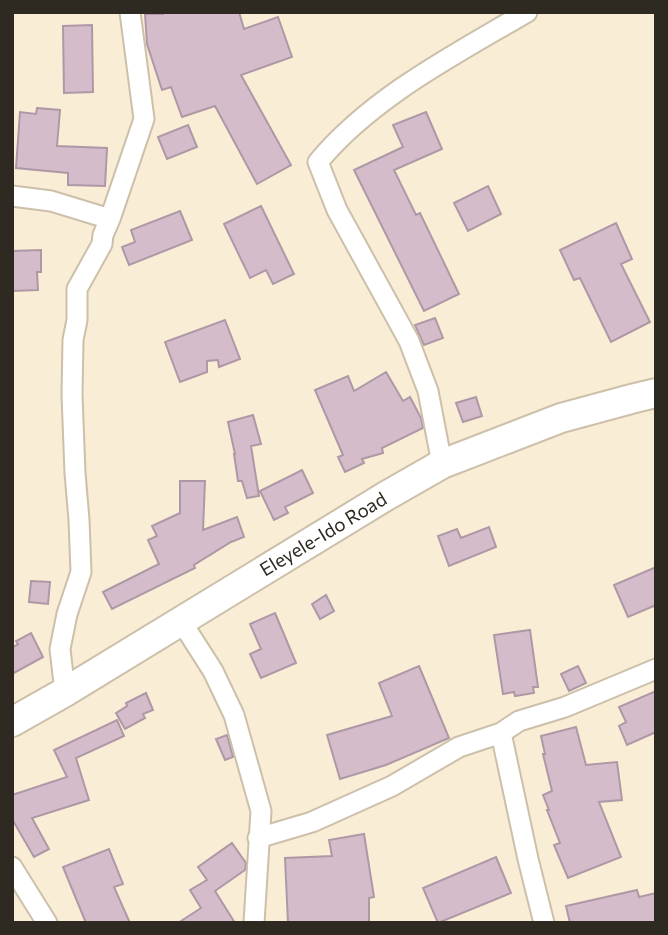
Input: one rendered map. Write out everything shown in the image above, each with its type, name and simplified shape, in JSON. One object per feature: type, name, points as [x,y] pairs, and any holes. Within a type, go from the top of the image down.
[{"type":"main road","name":"Eleyele-Ido Road","points":[[12,722],[442,464],[561,418],[656,393]]},
{"type":"street","points":[[65,692],[60,649],[80,572],[72,395],[77,289],[102,244],[144,118],[130,12]]},
{"type":"street","points":[[442,464],[428,391],[409,341],[337,210],[318,162],[337,139],[405,87],[527,12]]},
{"type":"street","points":[[12,196],[51,201],[110,219]]},
{"type":"street","points":[[181,621],[213,671],[234,715],[261,811],[254,923]]},
{"type":"street","points":[[258,838],[312,822],[392,786],[459,747],[501,733],[519,721],[565,707],[656,668]]},
{"type":"street","points":[[501,733],[544,923]]},
{"type":"street","points":[[12,867],[47,923]]},
{"type":"building","points":[[239,12],[244,29],[278,17],[292,57],[241,75],[291,165],[257,184],[215,106],[182,117],[171,87],[162,90],[147,44],[145,14]]},
{"type":"building","points":[[92,25],[93,92],[64,93],[63,26]]},
{"type":"building","points":[[37,108],[60,110],[57,146],[107,148],[105,186],[68,185],[68,173],[16,168],[20,112],[36,114]]},
{"type":"building","points":[[426,112],[442,149],[394,170],[416,215],[420,213],[459,294],[424,311],[354,170],[403,147],[393,125]]},
{"type":"building","points":[[188,125],[197,147],[167,159],[158,137]]},
{"type":"building","points":[[488,186],[501,214],[468,231],[454,203]]},
{"type":"building","points":[[261,206],[294,274],[273,284],[266,270],[250,278],[224,224]]},
{"type":"building","points":[[180,211],[192,240],[129,265],[122,247],[135,242],[131,230]]},
{"type":"building","points":[[616,223],[632,259],[621,264],[650,322],[611,342],[580,278],[574,280],[560,250]]},
{"type":"building","points":[[41,250],[41,272],[37,272],[38,290],[12,291],[12,251]]},
{"type":"building","points":[[435,318],[443,338],[424,345],[415,325]]},
{"type":"building","points":[[225,320],[240,359],[219,367],[218,360],[207,361],[207,372],[180,382],[165,342]]},
{"type":"building","points":[[386,372],[403,401],[410,397],[423,428],[382,448],[383,453],[362,459],[364,463],[345,472],[338,457],[343,455],[315,390],[348,376],[354,391]]},
{"type":"building","points":[[476,397],[482,416],[463,422],[456,403]]},
{"type":"building","points":[[253,415],[261,444],[251,446],[259,496],[247,498],[242,481],[238,481],[228,422]]},
{"type":"building","points":[[302,470],[313,493],[285,507],[288,513],[274,520],[260,491]]},
{"type":"building","points":[[180,481],[205,481],[203,530],[237,517],[244,537],[194,565],[195,568],[112,609],[103,592],[159,564],[148,540],[157,536],[152,526],[180,513]]},
{"type":"building","points":[[489,527],[496,547],[449,566],[438,536],[457,529],[461,538]]},
{"type":"building","points":[[656,567],[656,605],[628,617],[614,585]]},
{"type":"building","points":[[31,581],[50,582],[48,604],[29,602]]},
{"type":"building","points":[[326,595],[334,611],[320,619],[312,604]]},
{"type":"building","points":[[275,613],[296,663],[261,678],[250,654],[261,649],[250,624]]},
{"type":"building","points":[[530,630],[538,687],[533,687],[534,693],[515,696],[514,692],[503,694],[494,635]]},
{"type":"building","points":[[31,633],[43,657],[12,674],[12,648],[18,644],[16,641]]},
{"type":"building","points":[[419,666],[449,738],[386,765],[340,779],[327,735],[392,716],[379,683]]},
{"type":"building","points":[[578,666],[586,683],[569,691],[561,674]]},
{"type":"building","points":[[656,691],[656,732],[627,745],[619,726],[626,722],[619,707]]},
{"type":"building","points":[[146,693],[153,710],[143,714],[145,718],[125,729],[116,713],[127,706],[126,703]]},
{"type":"building","points":[[117,720],[124,736],[76,758],[89,800],[32,818],[49,849],[34,857],[12,819],[12,795],[67,777],[54,750]]},
{"type":"building","points":[[576,727],[586,765],[617,762],[622,800],[599,802],[621,857],[568,878],[554,845],[560,843],[543,795],[552,791],[541,736]]},
{"type":"building","points":[[227,735],[233,757],[225,760],[216,739]]},
{"type":"building","points":[[364,834],[374,897],[369,898],[369,923],[288,923],[285,858],[332,856],[329,840]]},
{"type":"building","points":[[232,843],[246,863],[245,870],[215,891],[235,923],[178,923],[201,908],[190,890],[207,880],[198,867]]},
{"type":"building","points":[[109,849],[123,884],[114,887],[130,923],[86,923],[63,867]]},
{"type":"building","points":[[496,857],[511,893],[438,923],[423,888]]},
{"type":"building","points":[[637,890],[639,897],[656,893],[656,923],[570,923],[566,906]]}]
